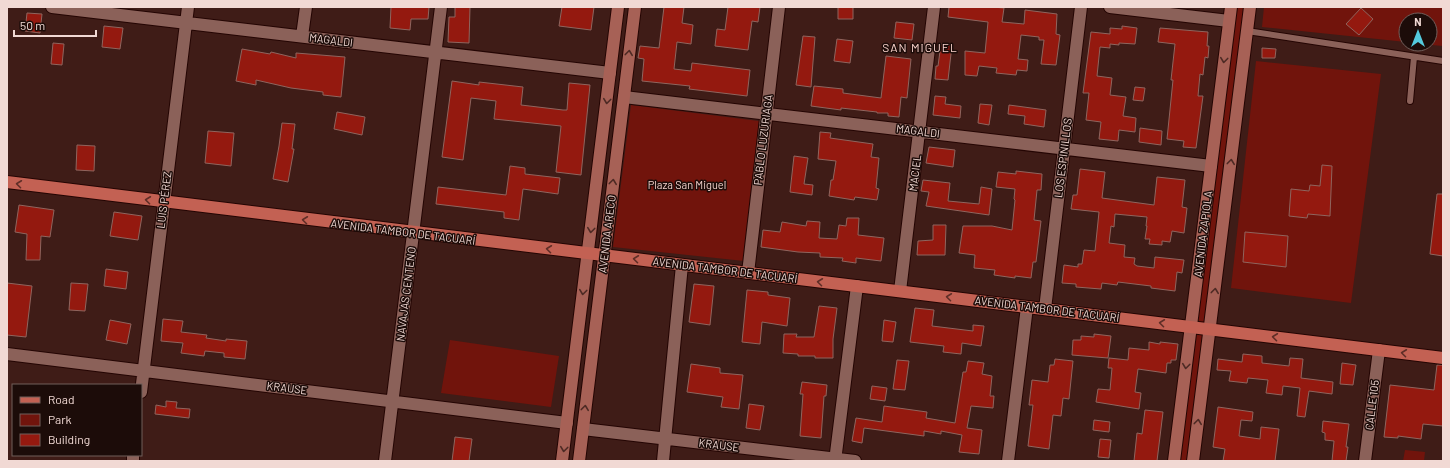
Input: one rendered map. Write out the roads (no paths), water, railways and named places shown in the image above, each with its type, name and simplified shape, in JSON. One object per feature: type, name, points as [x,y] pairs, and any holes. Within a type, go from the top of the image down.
[{"type":"main road","name":"AVENIDA ARECO","points":[[562,461],[618,7]]},
{"type":"main road","name":"AVENIDA ARECO","points":[[579,461],[635,7]]},
{"type":"main road","name":"AVENIDA ZAPIOLA","points":[[1174,461],[1231,7]]},
{"type":"main road","name":"AVENIDA ZAPIOLA","points":[[1193,461],[1250,7]]},
{"type":"main road","name":"AVENIDA TAMBOR DE TACUARÍ","points":[[7,182],[413,233],[588,253],[1443,358]]},
{"type":"street","name":"MAGALDI","points":[[52,7],[610,73]]},
{"type":"street","name":"LUIS PÉREZ","points":[[142,385],[188,7]]},
{"type":"street","points":[[302,36],[306,7]]},
{"type":"street","name":"NAVAJAS CENTENO","points":[[385,461],[441,7]]},
{"type":"street","name":"PABLO LUZURIAGA","points":[[748,273],[779,7]]},
{"type":"street","name":"MACIEL","points":[[900,292],[934,7]]},
{"type":"street","name":"LOS ESPINILLOS","points":[[1045,309],[1081,7]]},
{"type":"street","points":[[1110,7],[1229,21]]},
{"type":"street","name":"MAGALDI","points":[[624,97],[1211,166]]},
{"type":"street","points":[[663,461],[682,265]]},
{"type":"street","points":[[835,460],[857,286]]},
{"type":"street","points":[[1008,461],[1027,307]]},
{"type":"street","name":"CALLE 105","points":[[1365,461],[1379,350]]},
{"type":"street","name":"KRAUSE","points":[[7,354],[567,423]]},
{"type":"street","name":"KRAUSE","points":[[583,429],[835,460],[855,461]]},
{"type":"lane","points":[[1247,31],[1443,61]]},
{"type":"lane","points":[[1410,101],[1414,57]]},
{"type":"district","name":"SAN MIGUEL","points":[[920,48]]},
{"type":"park label","name":"Plaza San Miguel","points":[[687,185]]}]
